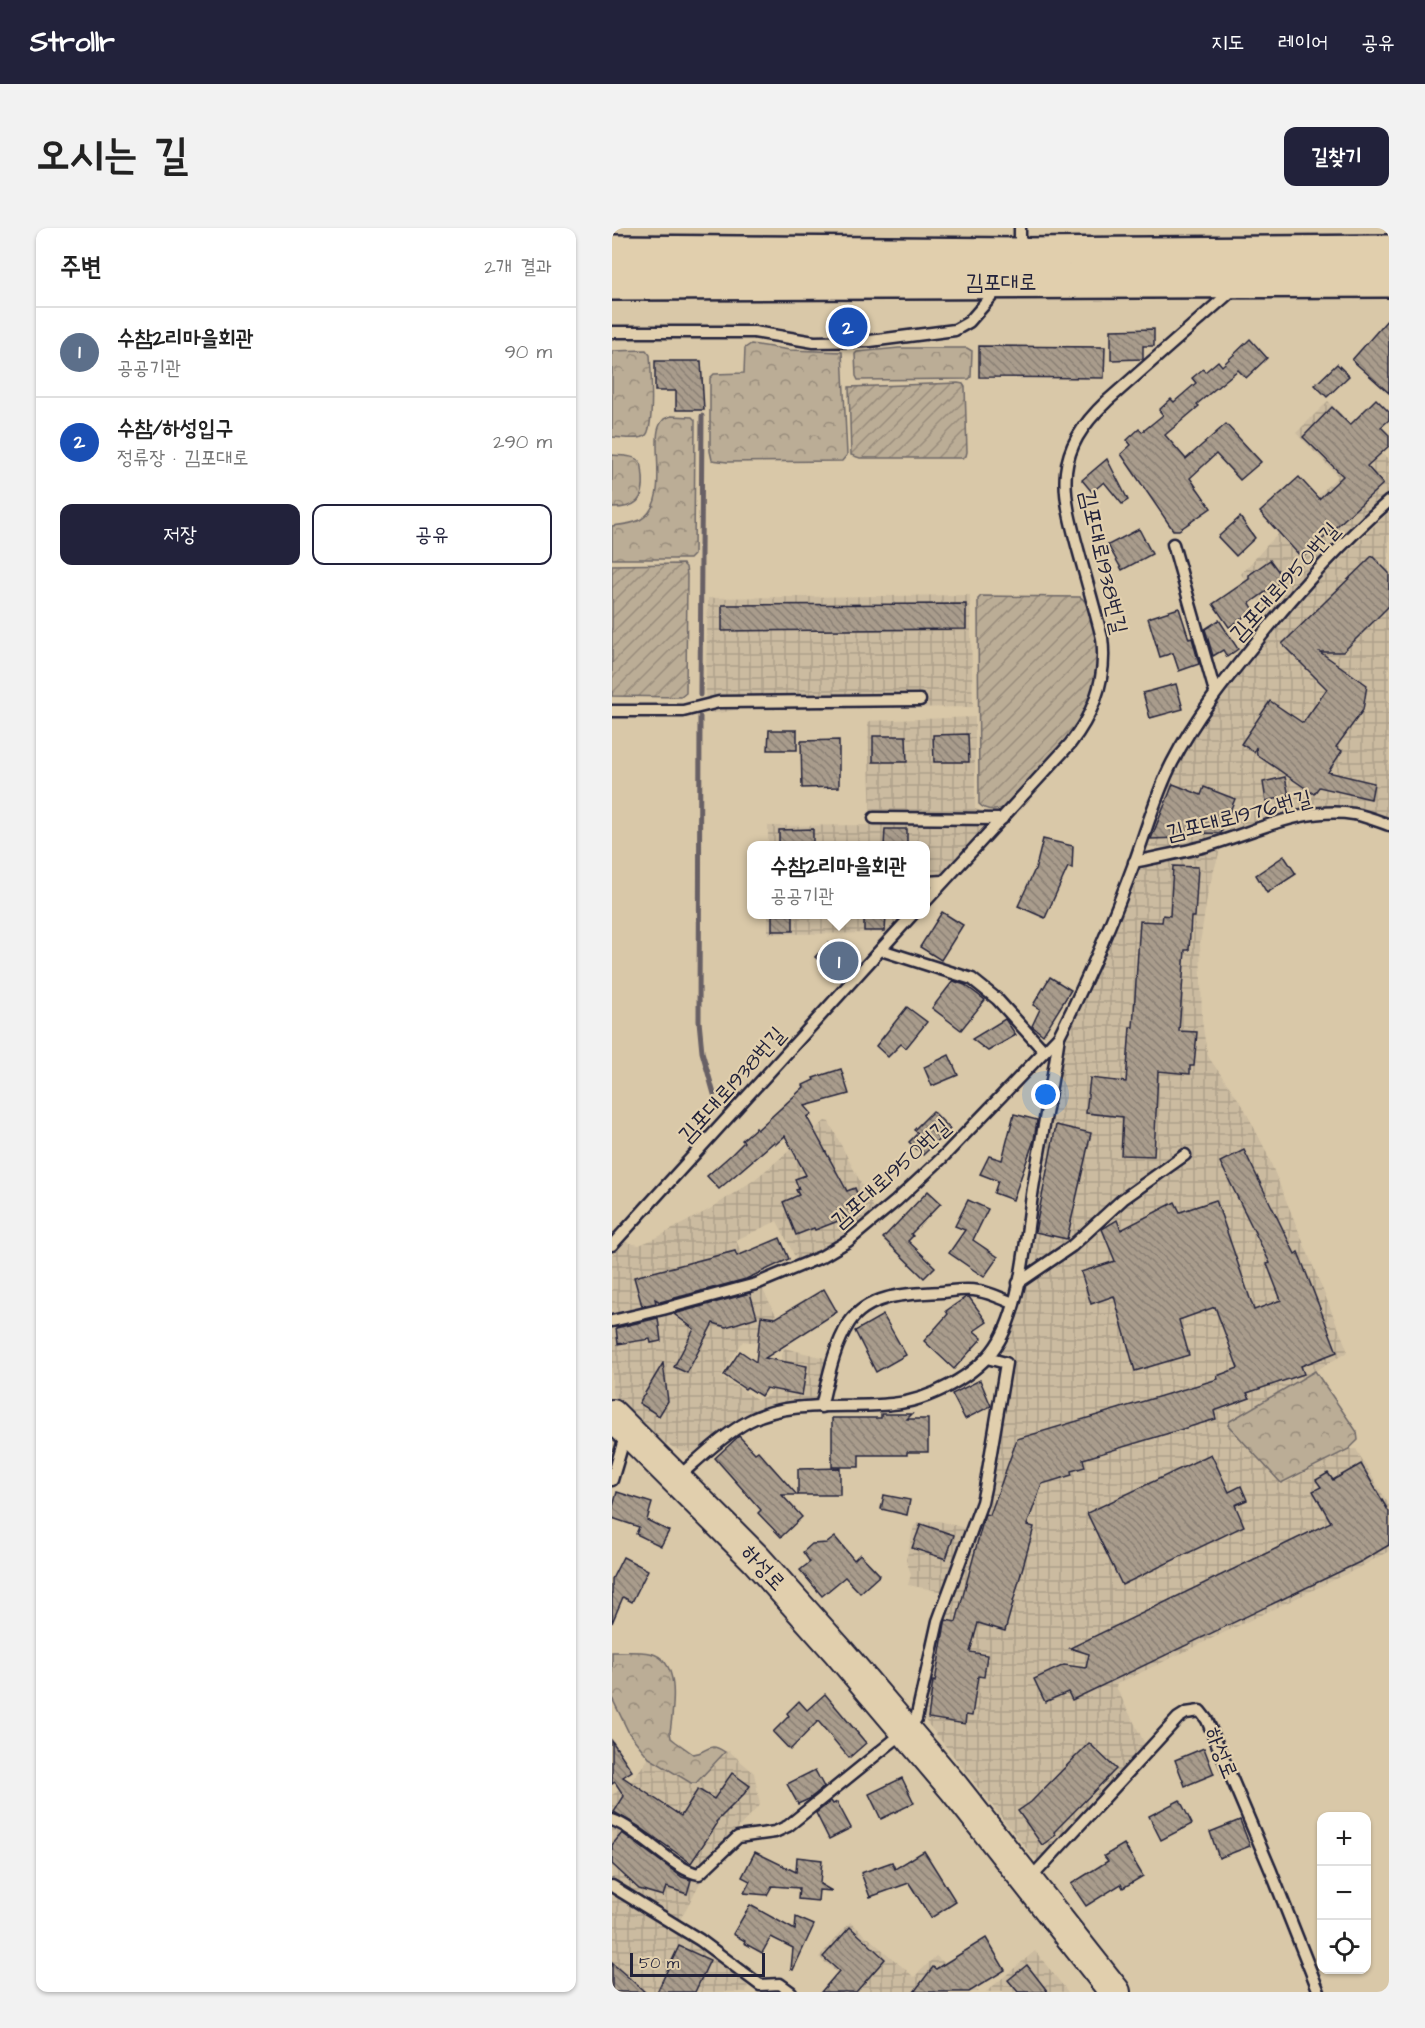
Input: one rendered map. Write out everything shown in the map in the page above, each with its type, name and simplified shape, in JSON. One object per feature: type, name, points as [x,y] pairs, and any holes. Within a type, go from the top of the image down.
[{"type":"main road","name":"김포대로","points":[[612,252],[1015,255],[1389,252]]},
{"type":"main road","name":"김포대로","points":[[616,284],[1015,255],[1244,280],[1389,280]]},
{"type":"street","name":"하성로","points":[[619,1428],[674,1482],[755,1574],[954,1788],[1115,1992]]},
{"type":"street","name":"하성로","points":[[902,1733],[981,1839],[1101,1992]]},
{"type":"lane","points":[[612,332],[754,332],[814,342],[870,341],[919,333],[948,332],[969,322],[1015,255]]},
{"type":"lane","name":"김포대로1938번길","points":[[930,897],[1079,732],[1094,703],[1102,675],[1104,654],[1102,638],[1066,502],[1065,475],[1078,434],[1096,411],[1244,280]]},
{"type":"lane","name":"김포대로1950번길","points":[[674,1482],[724,1438],[750,1420],[762,1415],[793,1409],[889,1405],[918,1400],[974,1370],[997,1345],[1014,1303],[1059,1036],[1091,970],[1134,862],[1159,791],[1172,764],[1215,692],[1291,599],[1389,501]]},
{"type":"lane","name":"김포대로1950번길","points":[[1173,544],[1215,692]]},
{"type":"lane","points":[[612,711],[683,711],[719,702],[920,700]]},
{"type":"lane","name":"김포대로1976번길","points":[[1134,862],[1205,846],[1249,830],[1301,816],[1350,814],[1389,825]]},
{"type":"lane","points":[[874,818],[1002,819]]},
{"type":"lane","points":[[930,882],[944,881]]},
{"type":"lane","name":"김포대로1938번길","points":[[612,1245],[910,919]]},
{"type":"lane","points":[[881,950],[972,980],[997,999],[1044,1051]]},
{"type":"lane","name":"김포대로1950번길","points":[[612,1321],[756,1284],[829,1253],[866,1227],[919,1180],[1059,1036]]},
{"type":"lane","points":[[1018,1283],[1072,1246],[1123,1199],[1185,1155]]},
{"type":"lane","points":[[821,1407],[843,1334],[850,1322],[870,1305],[902,1294],[960,1290],[981,1291],[1014,1303]]},
{"type":"lane","points":[[612,1820],[628,1828],[692,1872],[699,1874],[738,1838],[775,1832],[788,1826],[916,1719],[938,1621],[986,1488],[1006,1363],[987,1358]]},
{"type":"lane","points":[[612,1480],[619,1428]]},
{"type":"lane","name":"하성로","points":[[1028,1881],[1178,1718],[1186,1713],[1200,1711],[1208,1720],[1319,1992]]},
{"type":"lane","points":[[612,1886],[700,1940],[760,1985],[780,1984],[791,1992]]},
{"type":"shaded area","points":[[1328,401],[1380,453],[1389,459],[1389,495],[1310,572],[1270,617],[1241,574],[1269,543],[1338,476],[1296,433]]},
{"type":"shaded area","points":[[1389,512],[1389,818],[1358,809],[1325,807],[1279,815],[1196,842],[1165,848],[1145,846],[1152,824],[1180,761],[1223,694],[1322,577]]},
{"type":"shaded area","points":[[970,595],[973,707],[735,710],[705,713],[708,598]]},
{"type":"shaded area","points":[[975,717],[975,809],[1001,814],[930,890],[930,841],[768,841],[768,826],[871,825],[868,721]]},
{"type":"shaded area","points":[[1220,850],[1208,891],[1200,943],[1202,1020],[1206,1048],[1209,1058],[1243,1106],[1265,1149],[1347,1349],[1346,1353],[1230,1421],[1228,1425],[1278,1481],[1285,1483],[1349,1449],[1356,1449],[1389,1505],[1389,1551],[1359,1568],[1117,1684],[1116,1687],[1144,1745],[1041,1860],[1036,1861],[924,1719],[932,1674],[948,1607],[993,1483],[1013,1356],[1001,1350],[1015,1320],[1020,1301],[1060,1065],[1067,1038],[1141,869],[1164,861]]},
{"type":"shaded area","points":[[768,919],[903,919],[891,933],[768,934]]},
{"type":"shaded area","points":[[825,1121],[829,1122],[876,1212],[844,1237],[797,1261],[777,1221],[736,1240],[753,1281],[612,1316],[612,1255],[624,1242],[639,1245],[710,1209],[754,1180]]},
{"type":"shaded area","points":[[762,1288],[783,1328],[781,1346],[743,1341],[721,1376],[758,1400],[774,1388],[784,1348],[829,1359],[817,1402],[726,1431],[701,1450],[682,1452],[665,1443],[612,1394],[612,1325],[665,1315]]},
{"type":"shaded area","points":[[939,1521],[968,1529],[943,1592],[908,1585],[911,1574],[906,1560],[914,1526],[919,1522]]},
{"type":"shaded area","points":[[729,1751],[754,1773],[760,1805],[699,1869],[692,1867],[612,1816],[612,1795],[631,1781],[649,1758],[694,1784],[725,1752]]},
{"type":"shaded area","points":[[612,1825],[689,1876],[701,1881],[680,1920],[643,1901],[612,1881]]},
{"type":"shaded area","points":[[612,1893],[707,1951],[743,1980],[748,1987],[746,1992],[612,1992]]},
{"type":"shaded area","points":[[850,1922],[914,1977],[936,1956],[979,1992],[858,1992],[819,1957]]},
{"type":"shaded area","points":[[1035,1951],[1068,1992],[986,1992],[993,1986]]},
{"type":"green space","points":[[751,344],[790,350],[842,352],[847,455],[842,461],[727,462],[712,460],[710,378],[714,374],[744,373],[745,348]]},
{"type":"green space","points":[[899,348],[967,348],[972,351],[971,377],[969,379],[858,380],[855,354],[857,352]]},
{"type":"green space","points":[[646,350],[650,355],[651,385],[648,431],[645,436],[638,438],[612,437],[612,351]]},
{"type":"green space","points":[[958,383],[965,387],[966,456],[962,458],[860,458],[851,455],[849,387]]},
{"type":"green space","points":[[671,416],[692,417],[695,420],[694,555],[690,559],[612,559],[612,526],[640,520],[653,506],[658,486],[658,431],[664,419]]},
{"type":"green space","points":[[612,455],[635,458],[642,465],[642,492],[637,501],[627,507],[612,508]]},
{"type":"green space","points":[[683,564],[687,575],[686,693],[681,697],[612,696],[612,565]]},
{"type":"green space","points":[[981,596],[1080,597],[1090,612],[1099,657],[1096,682],[1075,728],[1041,769],[1005,806],[996,810],[979,804],[978,599]]},
{"type":"green space","points":[[1315,1371],[1357,1432],[1358,1440],[1349,1449],[1281,1483],[1228,1425],[1230,1421]]},
{"type":"green space","points":[[612,1652],[645,1652],[660,1658],[667,1665],[673,1687],[671,1738],[693,1754],[711,1747],[725,1752],[696,1783],[691,1783],[649,1758],[629,1733],[612,1698]]},
{"type":"building","points":[[1389,318],[1389,393],[1352,360]]},
{"type":"building","points":[[1154,329],[1154,346],[1143,346],[1143,359],[1111,360],[1111,330]]},
{"type":"building","points":[[1250,339],[1267,358],[1246,378],[1238,370],[1197,404],[1199,406],[1165,435],[1186,459],[1226,424],[1261,462],[1240,480],[1216,454],[1190,478],[1211,508],[1179,530],[1173,530],[1121,454],[1131,445],[1127,440],[1139,429],[1142,432],[1163,415],[1159,410],[1171,399],[1174,402],[1196,383],[1192,378],[1203,369],[1205,372],[1218,361],[1222,366]]},
{"type":"building","points":[[979,346],[1105,347],[1104,378],[979,377]]},
{"type":"building","points":[[655,361],[701,361],[704,410],[676,410],[676,391],[655,391]]},
{"type":"building","points":[[1337,364],[1349,376],[1327,397],[1315,385]]},
{"type":"building","points":[[1376,399],[1389,412],[1389,420],[1381,427],[1389,435],[1389,446],[1367,466],[1383,484],[1302,558],[1260,512],[1299,477],[1319,499],[1343,476],[1303,437],[1332,407],[1350,425]]},
{"type":"building","points":[[1107,459],[1128,500],[1122,504],[1104,482],[1092,492],[1082,480]]},
{"type":"building","points":[[1240,517],[1255,538],[1236,556],[1218,537]]},
{"type":"building","points":[[1139,529],[1152,554],[1122,570],[1108,545]]},
{"type":"building","points":[[1372,556],[1389,573],[1389,606],[1343,652],[1320,652],[1367,685],[1363,710],[1336,747],[1342,751],[1328,772],[1374,783],[1371,799],[1319,787],[1314,794],[1257,755],[1256,747],[1254,752],[1241,744],[1270,701],[1303,723],[1327,689],[1282,644]]},
{"type":"building","points":[[1270,560],[1284,579],[1250,603],[1254,610],[1229,627],[1213,604],[1249,579],[1249,575]]},
{"type":"building","points":[[966,604],[966,629],[722,631],[722,605]]},
{"type":"building","points":[[1179,608],[1189,639],[1192,638],[1199,664],[1179,671],[1173,653],[1160,657],[1148,618]]},
{"type":"building","points":[[1219,620],[1238,649],[1227,657],[1223,650],[1213,656],[1205,629]]},
{"type":"building","points":[[1176,684],[1183,709],[1150,718],[1143,693]]},
{"type":"building","points":[[769,730],[797,730],[797,750],[768,750]]},
{"type":"building","points":[[968,734],[969,762],[934,762],[933,735]]},
{"type":"building","points":[[873,736],[906,736],[907,762],[873,762]]},
{"type":"building","points":[[839,740],[839,787],[802,788],[801,741]]},
{"type":"building","points":[[1285,777],[1289,796],[1266,801],[1263,782]]},
{"type":"building","points":[[1173,784],[1201,795],[1204,787],[1235,799],[1221,833],[1181,834],[1179,838],[1151,839]]},
{"type":"building","points":[[813,829],[813,841],[779,841],[779,830]]},
{"type":"building","points":[[885,829],[907,829],[907,841],[884,841]]},
{"type":"building","points":[[1043,839],[1073,846],[1072,869],[1068,867],[1045,918],[1018,906],[1036,867]]},
{"type":"building","points":[[1284,856],[1296,874],[1267,893],[1256,875]]},
{"type":"building","points":[[1173,866],[1198,867],[1195,917],[1191,917],[1189,950],[1185,950],[1179,1031],[1197,1032],[1194,1066],[1190,1066],[1190,1074],[1158,1071],[1154,1156],[1121,1155],[1123,1117],[1086,1113],[1090,1078],[1126,1082],[1130,1027],[1133,1027],[1140,921],[1162,922],[1163,915],[1170,916]]},
{"type":"building","points":[[942,912],[963,925],[941,960],[920,947]]},
{"type":"building","points":[[772,919],[793,919],[793,931],[772,931]]},
{"type":"building","points":[[864,919],[886,919],[885,931],[864,931]]},
{"type":"building","points":[[829,942],[844,955],[847,951],[859,962],[842,981],[815,957]]},
{"type":"building","points":[[1050,977],[1071,990],[1043,1035],[1032,1026],[1040,1009],[1033,1005]]},
{"type":"building","points":[[953,981],[965,985],[985,1000],[961,1030],[932,1008]]},
{"type":"building","points":[[907,1007],[927,1022],[906,1048],[901,1044],[888,1057],[876,1046]]},
{"type":"building","points":[[1005,1019],[1016,1035],[988,1051],[972,1039]]},
{"type":"building","points":[[949,1055],[958,1075],[932,1086],[924,1067]]},
{"type":"building","points":[[841,1069],[849,1094],[805,1106],[812,1114],[807,1117],[847,1191],[855,1188],[864,1211],[796,1235],[783,1202],[799,1195],[795,1179],[806,1175],[785,1136],[776,1144],[774,1142],[719,1189],[707,1176],[744,1142],[742,1140],[756,1128],[757,1130],[804,1087],[803,1085],[814,1080],[813,1078]]},
{"type":"building","points":[[933,1111],[950,1129],[923,1155],[909,1142],[918,1133],[914,1130]]},
{"type":"building","points":[[1014,1114],[1037,1120],[1034,1140],[1013,1200],[994,1193],[998,1181],[980,1174],[989,1156],[1002,1160]]},
{"type":"building","points":[[1056,1125],[1091,1133],[1067,1239],[1035,1232]]},
{"type":"building","points":[[1244,1150],[1295,1254],[1298,1252],[1337,1352],[1301,1366],[1304,1374],[1247,1393],[1250,1398],[1214,1411],[1216,1419],[1083,1459],[1085,1467],[1071,1471],[1072,1475],[1042,1484],[1027,1525],[1034,1527],[1005,1631],[978,1623],[970,1652],[987,1655],[984,1677],[978,1676],[972,1716],[966,1715],[965,1724],[928,1718],[945,1623],[946,1620],[956,1622],[985,1514],[990,1515],[1017,1439],[1218,1379],[1217,1376],[1238,1368],[1215,1307],[1179,1320],[1189,1355],[1135,1371],[1114,1296],[1091,1304],[1081,1272],[1115,1261],[1102,1229],[1117,1220],[1121,1230],[1175,1202],[1180,1212],[1216,1200],[1254,1310],[1281,1300],[1267,1264],[1270,1263],[1220,1162]]},
{"type":"building","points":[[928,1191],[941,1203],[911,1234],[913,1236],[908,1241],[935,1267],[924,1278],[883,1238]]},
{"type":"building","points":[[968,1200],[988,1209],[973,1240],[998,1257],[984,1277],[949,1253],[965,1230],[955,1226]]},
{"type":"building","points":[[780,1238],[789,1259],[746,1279],[660,1302],[655,1299],[656,1303],[642,1306],[634,1277],[735,1251],[737,1256]]},
{"type":"building","points":[[824,1289],[837,1312],[765,1358],[807,1366],[802,1395],[766,1388],[761,1396],[747,1387],[745,1389],[724,1375],[740,1351],[756,1362],[761,1316],[776,1318]]},
{"type":"building","points":[[750,1293],[757,1317],[726,1327],[713,1323],[687,1373],[674,1367],[694,1329],[674,1314]]},
{"type":"building","points":[[969,1297],[987,1322],[974,1331],[982,1338],[954,1369],[924,1341],[948,1314],[946,1311]]},
{"type":"building","points":[[883,1315],[906,1355],[876,1372],[855,1331]]},
{"type":"building","points":[[658,1318],[661,1341],[651,1343],[650,1339],[618,1344],[616,1328]]},
{"type":"building","points":[[663,1363],[668,1401],[659,1416],[639,1403]]},
{"type":"building","points":[[980,1380],[991,1406],[965,1419],[952,1394]]},
{"type":"building","points":[[881,1414],[912,1414],[907,1419],[928,1419],[928,1452],[907,1452],[907,1455],[859,1455],[859,1467],[832,1467],[832,1418],[881,1418]]},
{"type":"building","points":[[739,1436],[755,1453],[758,1451],[797,1495],[782,1495],[802,1517],[781,1537],[758,1513],[761,1510],[715,1458]]},
{"type":"building","points":[[1211,1454],[1229,1492],[1241,1486],[1247,1500],[1235,1505],[1244,1526],[1122,1585],[1087,1513]]},
{"type":"building","points":[[1361,1464],[1389,1512],[1389,1545],[1362,1561],[1072,1700],[1068,1692],[1045,1702],[1034,1679],[1064,1665],[1086,1668],[1089,1654],[1070,1648],[1331,1522],[1313,1491],[1321,1487],[1316,1480],[1328,1473],[1333,1480]]},
{"type":"building","points":[[840,1468],[840,1495],[798,1495],[798,1469]]},
{"type":"building","points":[[617,1492],[652,1503],[647,1520],[669,1531],[661,1546],[636,1534],[639,1527],[612,1518]]},
{"type":"building","points":[[884,1495],[910,1500],[907,1515],[881,1509]]},
{"type":"building","points":[[921,1524],[954,1535],[946,1559],[912,1548]]},
{"type":"building","points":[[835,1537],[854,1560],[860,1554],[880,1575],[860,1593],[845,1577],[822,1596],[800,1570],[810,1562],[803,1552],[812,1544],[827,1543]]},
{"type":"building","points":[[623,1557],[648,1570],[632,1602],[623,1597],[612,1623],[612,1579]]},
{"type":"building","points":[[825,1694],[866,1743],[849,1758],[818,1721],[790,1750],[773,1732],[789,1716],[787,1713],[799,1701],[807,1710]]},
{"type":"building","points":[[612,1741],[632,1771],[623,1777],[681,1816],[698,1789],[714,1799],[732,1773],[750,1786],[716,1822],[717,1824],[691,1863],[614,1812],[624,1796],[615,1782],[612,1784]]},
{"type":"building","points":[[1089,1743],[1116,1769],[1054,1832],[1056,1835],[1042,1845],[1018,1811],[1031,1802]]},
{"type":"building","points":[[1204,1748],[1214,1774],[1185,1786],[1175,1760]]},
{"type":"building","points":[[815,1770],[824,1787],[809,1799],[798,1804],[787,1784]]},
{"type":"building","points":[[902,1778],[914,1803],[881,1819],[869,1794]]},
{"type":"building","points":[[1180,1800],[1192,1824],[1161,1840],[1149,1816]]},
{"type":"building","points":[[831,1801],[833,1804],[837,1802],[851,1828],[829,1839],[816,1813]]},
{"type":"building","points":[[1240,1820],[1250,1846],[1219,1858],[1210,1832]]},
{"type":"building","points":[[622,1833],[682,1877],[691,1880],[687,1894],[666,1887],[663,1896],[639,1889],[612,1864],[612,1845]]},
{"type":"building","points":[[1124,1844],[1143,1876],[1123,1888],[1121,1884],[1086,1906],[1071,1884],[1108,1861],[1104,1856]]},
{"type":"building","points":[[924,1851],[956,1902],[931,1918],[909,1883],[870,1897],[861,1873],[892,1862],[895,1869]]},
{"type":"building","points":[[755,1852],[796,1872],[797,1857],[822,1860],[820,1884],[832,1891],[819,1890],[818,1901],[798,1899],[799,1888],[772,1886],[767,1895],[744,1893],[750,1881],[742,1877]]},
{"type":"building","points":[[750,1905],[795,1930],[796,1917],[814,1925],[793,1970],[791,1969],[793,1948],[771,1937],[762,1953],[733,1934]]},
{"type":"building","points":[[850,1927],[885,1959],[856,1992],[821,1992],[839,1971],[823,1957]]},
{"type":"building","points":[[986,1938],[1005,1970],[969,1992],[914,1992],[933,1967],[936,1969]]},
{"type":"building","points":[[679,1946],[710,1960],[695,1992],[657,1992]]},
{"type":"building","points":[[612,1963],[645,1992],[612,1992]]},
{"type":"building","points":[[1027,1965],[1048,1992],[1018,1992],[1008,1980]]},
{"type":"waterway","points":[[700,695],[702,416]]},
{"type":"waterway","points":[[700,717],[699,1021],[702,1052],[714,1094]]},
{"type":"place","name":"수참/하성입구","points":[[848,327]]},
{"type":"place","name":"수참2리마을회관","points":[[839,961]]}]
